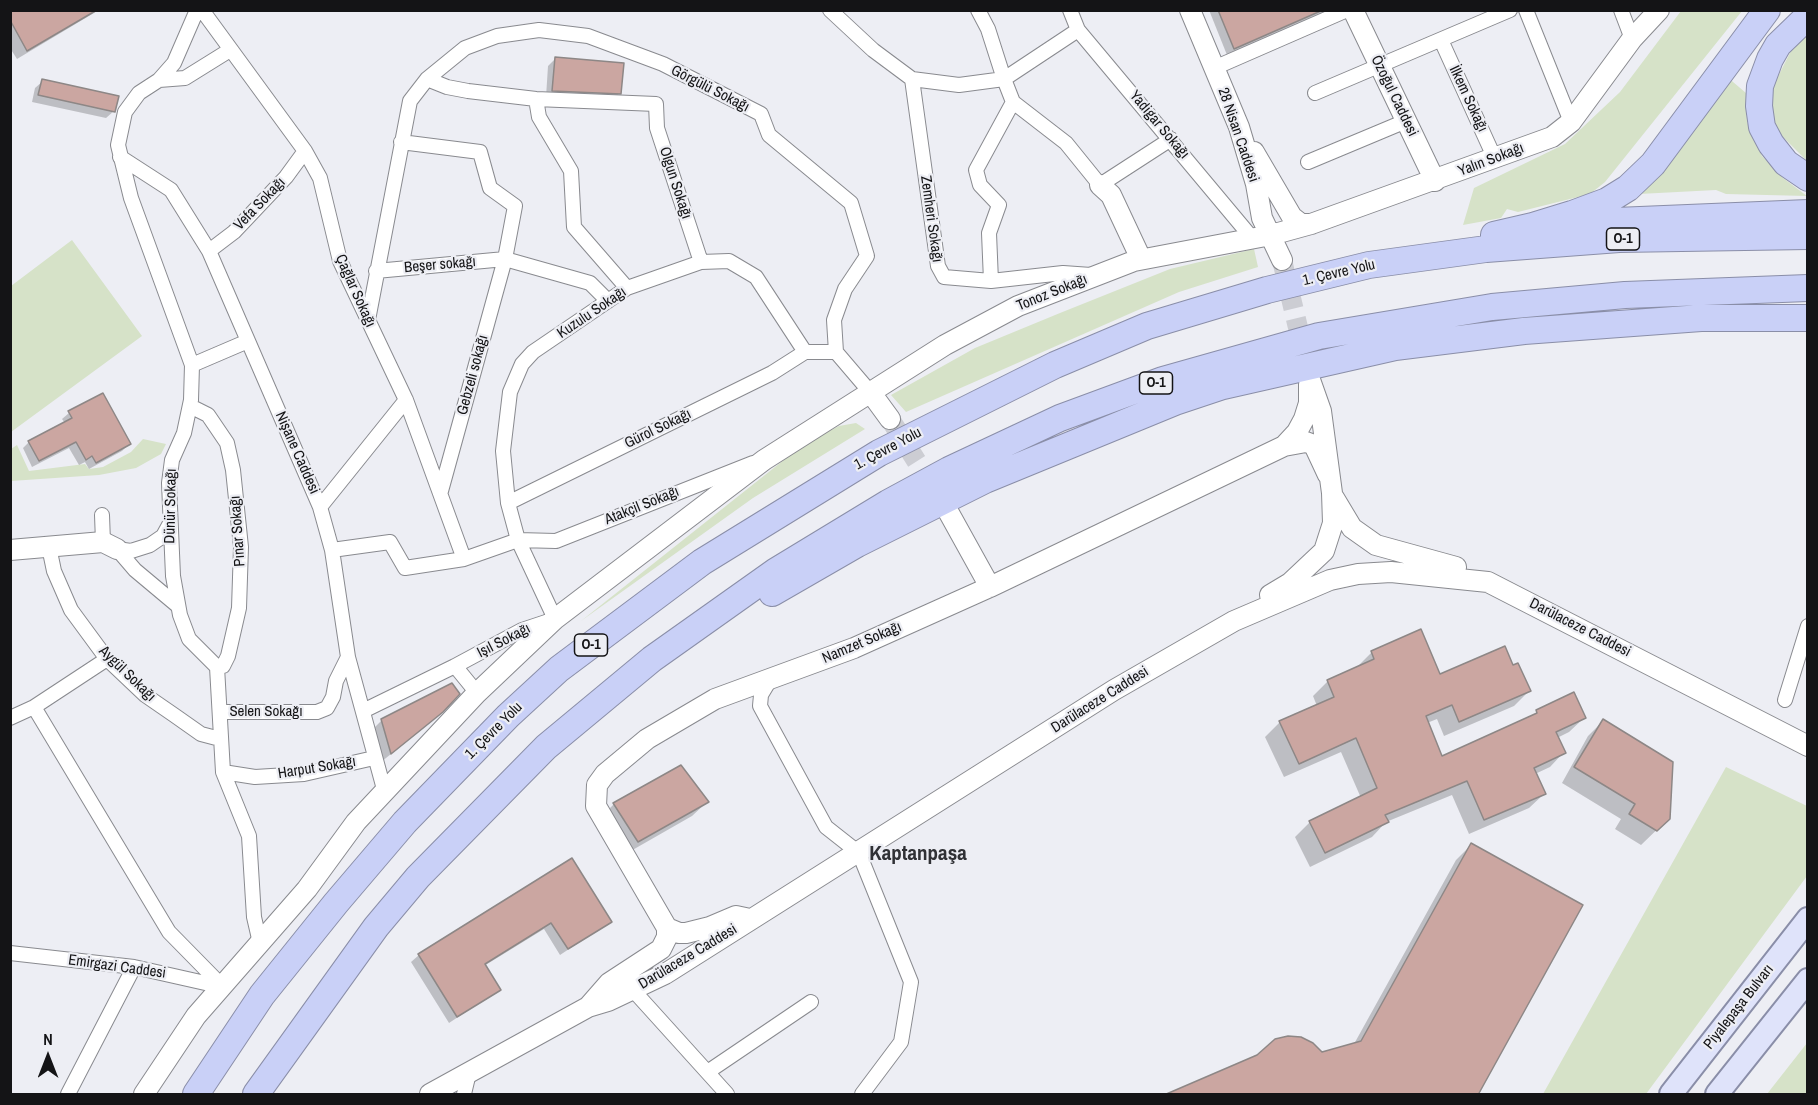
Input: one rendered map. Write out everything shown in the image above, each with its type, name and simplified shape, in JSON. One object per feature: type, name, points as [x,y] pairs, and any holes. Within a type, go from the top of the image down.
[{"type":"highway","points":[[1440,254],[1488,236],[1533,226],[1607,201],[1628,188],[1653,164],[1767,10]]},
{"type":"highway","points":[[1726,64],[1783,10]]},
{"type":"highway","points":[[1808,16],[1778,45],[1770,58],[1760,86],[1759,106],[1762,127],[1771,144],[1786,163],[1808,178]]},
{"type":"highway","points":[[1533,226],[1590,221],[1808,213]]},
{"type":"highway","name":"1. Çevre Yolu","points":[[196,1095],[262,995],[405,822],[508,716],[559,669],[702,562],[879,453],[1045,369],[1108,342],[1187,312],[1369,265],[1440,254],[1619,239],[1808,236]]},
{"type":"highway","name":"O-1","points":[[256,1095],[350,962],[418,877],[546,747],[652,659],[776,571],[888,503],[949,470],[1060,418],[1163,380],[1319,336],[1492,307],[1625,295],[1808,288]]},
{"type":"highway","points":[[587,711],[686,652],[760,600],[857,544],[985,480],[1175,402],[1223,386],[1334,359],[1460,338],[1605,323],[1701,318],[1808,318]]},
{"type":"main road","name":"28 Nisan Caddesi","points":[[1190,10],[1239,127],[1256,184],[1262,219],[1282,260]]},
{"type":"main road","name":"Özoğul Caddesi","points":[[1353,10],[1435,181]]},
{"type":"main road","name":"Yalın Sokağı","points":[[1251,238],[1311,224],[1552,137],[1571,122],[1632,39],[1659,10]]},
{"type":"main road","points":[[1239,127],[1292,217],[1301,224],[1311,224]]},
{"type":"main road","points":[[1100,185],[1111,195],[1135,261]]},
{"type":"main road","name":"Tonoz Sokağı","points":[[223,987],[307,889],[356,822],[477,693],[555,619],[764,460],[945,345],[1018,306],[1135,261],[1251,238]]},
{"type":"main road","name":"Namzet Sokağı","points":[[1284,446],[1297,432],[1304,419],[1309,403],[1309,376],[1321,411],[1330,484]]},
{"type":"main road","points":[[871,393],[890,419]]},
{"type":"main road","name":"Namzet Sokağı","points":[[667,928],[596,806],[597,785],[605,774],[647,739],[691,711],[715,699],[854,648],[990,587],[1284,446],[1306,442],[1314,445],[1330,484]]},
{"type":"main road","points":[[1330,484],[1353,528],[1376,545],[1466,571],[1488,582]]},
{"type":"main road","points":[[1234,621],[1255,602],[1290,583],[1324,552],[1333,523],[1330,484]]},
{"type":"main road","points":[[944,504],[990,587]]},
{"type":"main road","points":[[10,550],[110,546]]},
{"type":"main road","name":"Darülaceze Caddesi","points":[[430,1095],[588,1007],[633,990],[725,938],[750,919],[859,853],[1136,677],[1234,621],[1330,580],[1358,574],[1391,572],[1488,582],[1808,746]]},
{"type":"main road","points":[[588,1007],[609,983],[661,949],[667,937],[667,928],[686,933],[710,927],[736,916],[750,919]]},
{"type":"main road","name":"Piyalepaşa Bulvarı","points":[[1671,1095],[1808,920]]},
{"type":"main road","points":[[1717,1095],[1808,980]]},
{"type":"main road","points":[[144,1095],[196,1016],[223,987]]},
{"type":"main road","points":[[156,1095],[213,1007],[223,987]]},
{"type":"street","name":"Çağlar Sokağı","points":[[200,10],[305,151],[320,178],[339,261],[406,400],[464,559]]},
{"type":"street","name":"Dünür Sokağı","points":[[200,10],[174,63],[159,80],[139,93],[125,112],[118,145],[131,198],[192,365],[190,406],[184,433],[172,460],[169,525],[178,606],[189,639],[217,667]]},
{"type":"street","points":[[830,10],[873,50],[912,79],[959,85],[1004,79],[1078,30]]},
{"type":"street","points":[[978,10],[1013,102],[1066,143],[1100,185],[1171,140]]},
{"type":"street","name":"Yadigar Sokağı","points":[[1070,10],[1078,30],[1251,238]]},
{"type":"street","points":[[1214,68],[1347,10]]},
{"type":"street","points":[[1315,93],[1510,10]]},
{"type":"street","points":[[1526,10],[1571,122]]},
{"type":"street","points":[[1621,10],[1632,39]]},
{"type":"street","name":"Görgülü Sokağı","points":[[368,320],[410,101],[427,79],[465,48],[497,36],[539,30],[588,36],[663,64],[761,114],[769,135],[851,204],[867,256],[845,290],[834,320],[836,352]]},
{"type":"street","name":"İlkem Sokağı","points":[[1441,40],[1495,159]]},
{"type":"street","name":"Dünür Sokağı","points":[[159,80],[185,78],[230,50]]},
{"type":"street","points":[[427,79],[468,92],[536,99],[539,117],[571,171],[574,227],[627,288]]},
{"type":"street","name":"Zemheri Sokağı","points":[[912,79],[939,272],[944,277],[991,281],[1063,273],[1096,275]]},
{"type":"street","name":"Olgun Sokağı","points":[[536,99],[656,104],[657,128],[701,262]]},
{"type":"street","points":[[991,281],[989,233],[999,205],[980,185],[976,170],[1013,102]]},
{"type":"street","points":[[1308,162],[1406,121]]},
{"type":"street","points":[[401,142],[480,152],[490,188],[515,206],[505,259]]},
{"type":"street","name":"Vefa Sokağı","points":[[209,251],[234,232],[286,177],[305,151]]},
{"type":"street","name":"Nişane Caddesi","points":[[120,157],[171,190],[209,251],[320,507],[332,550],[348,657],[385,793]]},
{"type":"street","name":"Beşer sokağı","points":[[376,271],[505,259],[590,283],[608,301]]},
{"type":"street","name":"Gebzeli sokağı","points":[[441,491],[505,259]]},
{"type":"street","name":"Kuzulu Sokağı","points":[[555,619],[518,540],[508,503],[503,451],[510,392],[522,364],[533,352],[627,288],[701,262],[729,261],[756,277],[806,352]]},
{"type":"street","points":[[192,365],[248,341]]},
{"type":"street","points":[[806,352],[836,352],[871,393]]},
{"type":"street","name":"Gürol Sokağı","points":[[508,503],[772,373],[806,352]]},
{"type":"street","points":[[320,507],[406,400]]},
{"type":"street","name":"Pınar Sokağı","points":[[190,406],[207,415],[227,443],[233,470],[241,547],[239,608],[228,656],[223,666],[217,667]]},
{"type":"street","name":"Atakçil Sokağı","points":[[518,540],[556,541],[729,470],[764,460]]},
{"type":"street","points":[[102,515],[110,546],[178,606]]},
{"type":"street","points":[[110,546],[131,551],[163,536],[169,525]]},
{"type":"street","points":[[332,550],[390,542],[405,568],[464,559],[518,540]]},
{"type":"street","name":"Aygül Sokağı","points":[[49,547],[54,571],[71,610],[106,659],[145,695],[174,716],[201,734],[220,739]]},
{"type":"street","name":"Işıl Sokağı","points":[[363,711],[522,630],[555,619]]},
{"type":"street","points":[[1785,700],[1808,626]]},
{"type":"street","name":"Selen Sokağı","points":[[220,712],[317,712],[327,708],[336,681],[348,657]]},
{"type":"street","points":[[10,718],[34,707],[106,659]]},
{"type":"street","points":[[455,666],[477,693]]},
{"type":"street","points":[[217,667],[223,772],[249,836],[254,917],[260,943]]},
{"type":"street","points":[[770,680],[761,695],[760,705],[825,827],[859,853],[911,982],[901,1042],[862,1095]]},
{"type":"street","points":[[34,707],[169,932],[223,987]]},
{"type":"street","name":"Harput Sokağı","points":[[223,772],[255,777],[304,774],[374,758]]},
{"type":"street","name":"Emirgazi Caddesi","points":[[10,953],[134,967],[223,987]]},
{"type":"street","points":[[68,1095],[134,967]]},
{"type":"street","points":[[633,990],[709,1071],[727,1095]]},
{"type":"street","points":[[709,1071],[810,1002]]},
{"type":"street","points":[[464,1095],[469,1073]]},
{"type":"green space","points":[[1681,11],[1742,11],[1605,182],[1590,194],[1518,212],[1507,209],[1501,218],[1463,225],[1474,188],[1565,144],[1620,92]]},
{"type":"green space","points":[[1807,33],[1807,161],[1777,131],[1768,96],[1791,51]]},
{"type":"green space","points":[[1726,76],[1746,93],[1747,122],[1762,156],[1783,178],[1807,196],[1726,194],[1716,190],[1639,194]]},
{"type":"green space","points":[[72,240],[142,336],[11,432],[11,286]]},
{"type":"green space","points":[[1254,249],[1258,267],[1179,292],[906,412],[891,395],[975,348],[1060,313],[1170,269]]},
{"type":"green space","points":[[856,423],[865,429],[753,498],[581,621],[804,444],[839,426]]},
{"type":"green space","points":[[143,439],[166,444],[161,454],[136,468],[99,475],[11,481],[11,449],[17,445],[29,471],[85,464],[89,469],[103,467],[131,452]]},
{"type":"green space","points":[[1726,767],[1807,806],[1807,876],[1646,1094],[1543,1094]]},
{"type":"green space","points":[[1807,1043],[1807,1094],[1767,1094]]},
{"type":"building","points":[[10,10],[97,10],[27,51],[10,20]]},
{"type":"building","points":[[1218,10],[1323,10],[1234,49]]},
{"type":"building","points":[[555,57],[624,63],[621,94],[552,91]]},
{"type":"building","points":[[42,79],[119,96],[115,112],[38,95]]},
{"type":"building","points":[[103,393],[131,444],[96,463],[92,456],[86,460],[76,442],[39,461],[28,441],[72,418],[68,411]]},
{"type":"building","points":[[1421,629],[1440,674],[1505,646],[1513,665],[1518,663],[1531,691],[1459,722],[1452,705],[1426,716],[1442,756],[1537,713],[1536,710],[1574,692],[1586,718],[1556,732],[1566,753],[1534,768],[1546,794],[1484,820],[1467,781],[1385,815],[1389,822],[1325,853],[1309,821],[1377,788],[1356,738],[1299,764],[1279,721],[1334,697],[1327,680],[1374,659],[1371,651]]},
{"type":"building","points":[[452,683],[460,694],[443,712],[391,754],[381,719]]},
{"type":"building","points":[[1603,719],[1673,762],[1670,819],[1657,831],[1629,814],[1635,804],[1574,767]]},
{"type":"building","points":[[681,765],[709,802],[638,842],[613,803]]},
{"type":"building","points":[[1471,843],[1583,905],[1478,1095],[1164,1095],[1257,1055],[1275,1039],[1288,1036],[1301,1037],[1313,1043],[1322,1052],[1361,1041]]},
{"type":"building","points":[[572,858],[612,922],[568,949],[551,923],[485,964],[501,990],[457,1017],[418,954]]},
{"type":"tunnel","points":[[1282,260],[1304,353]]},
{"type":"tunnel","points":[[890,419],[936,492]]},
{"type":"district","name":"Kaptanpaşa","points":[[918,854]]}]
